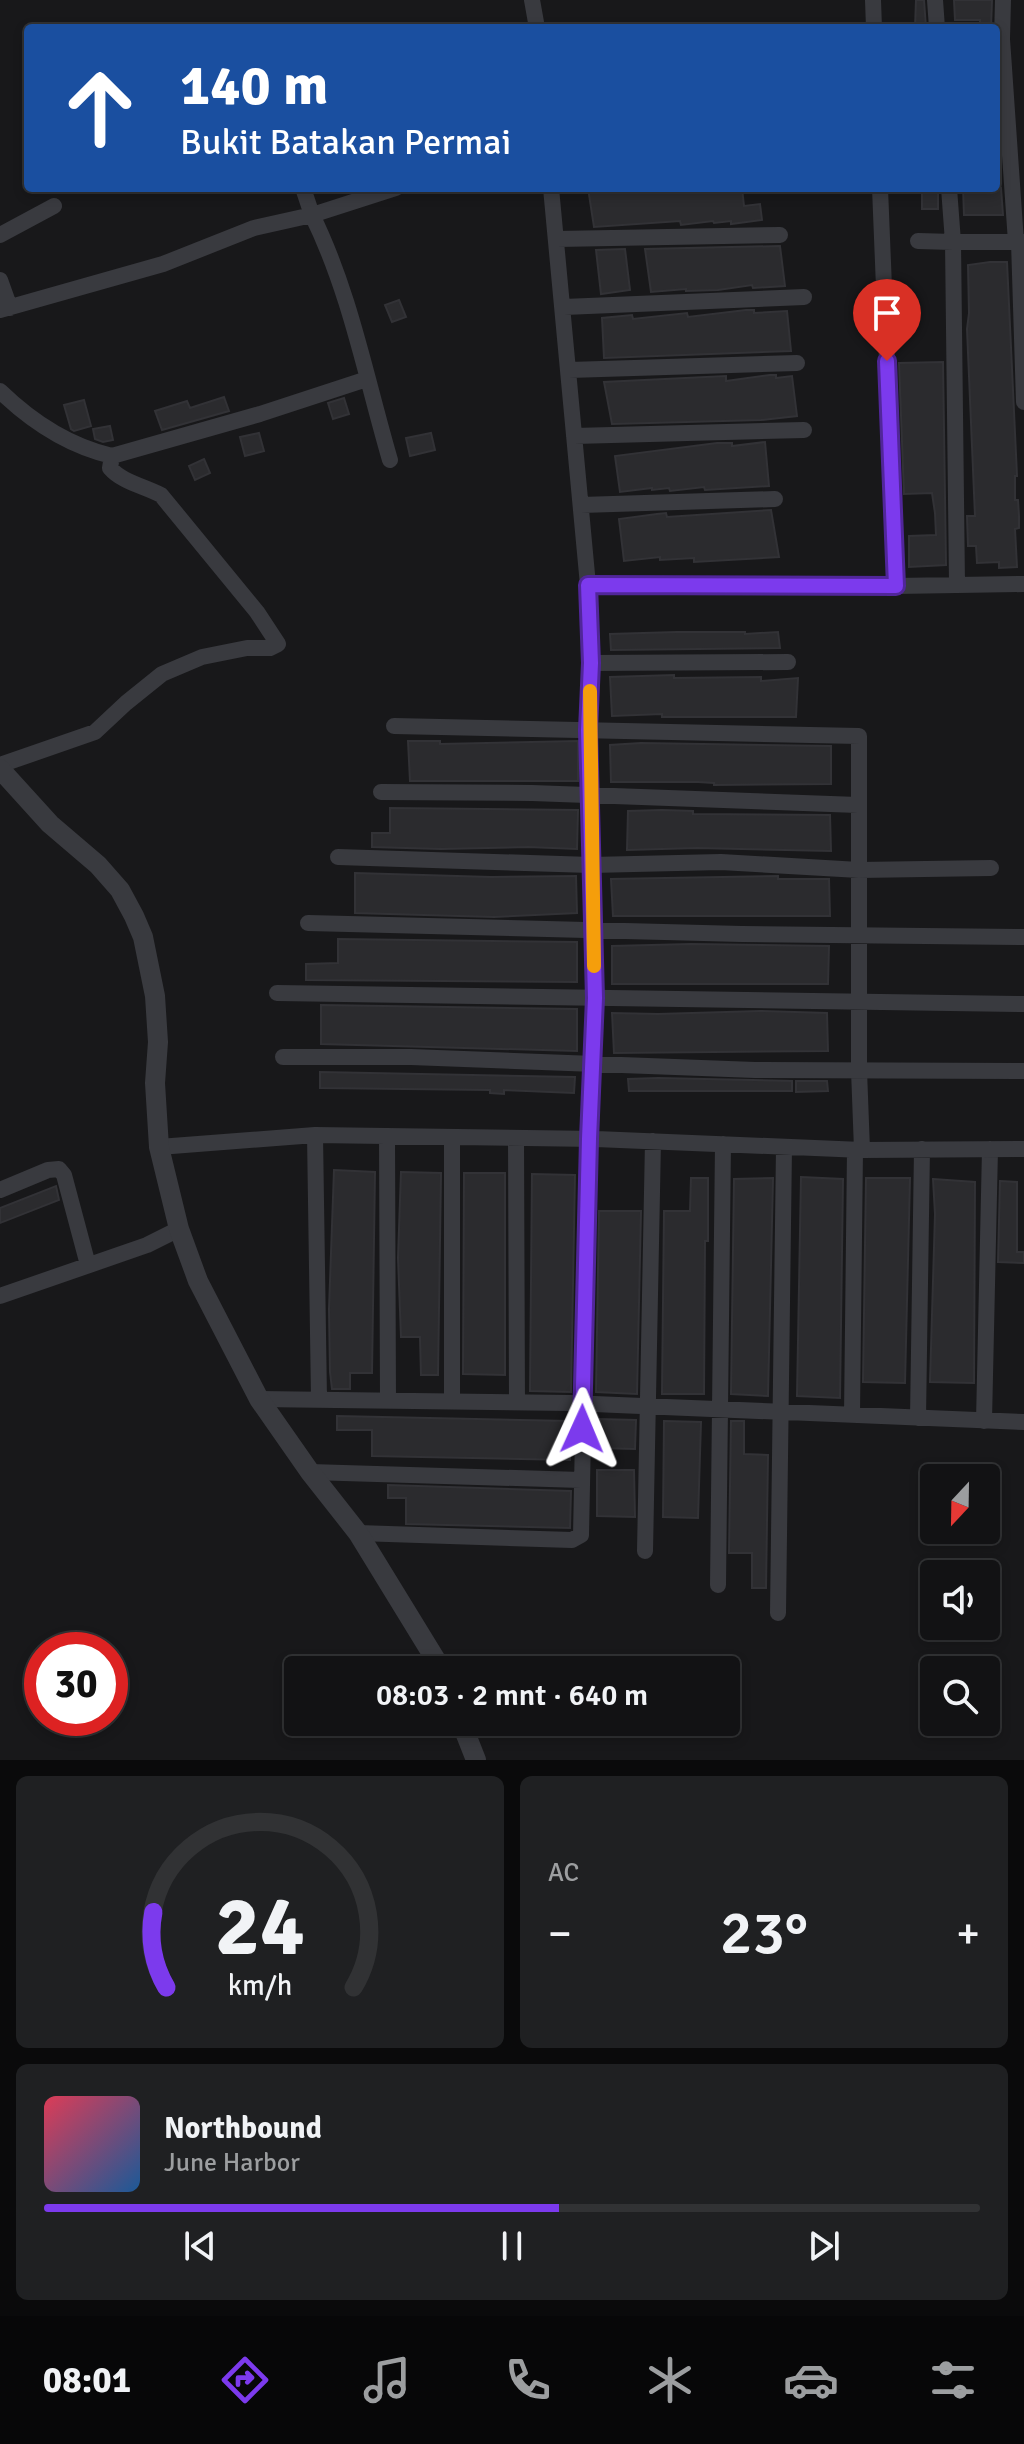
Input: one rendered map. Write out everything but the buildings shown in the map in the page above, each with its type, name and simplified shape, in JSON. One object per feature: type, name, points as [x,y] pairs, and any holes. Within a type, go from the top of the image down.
[{"type":"street","points":[[532,0],[536,24]]},
{"type":"street","points":[[873,0],[874,24]]},
{"type":"street","points":[[935,0],[937,24]]},
{"type":"street","points":[[1003,0],[1002,39],[1020,242],[1024,402]]},
{"type":"street","points":[[304,192],[346,301],[390,460]]},
{"type":"street","points":[[0,280],[5,309],[163,264],[254,228],[312,215],[384,192]]},
{"type":"street","points":[[358,1533],[572,1540],[581,1535],[595,998],[588,730],[591,663],[588,585],[551,192]]},
{"type":"street","points":[[880,192],[896,586]]},
{"type":"street","points":[[949,192],[953,242],[957,584]]},
{"type":"street","points":[[0,235],[54,206]]},
{"type":"street","points":[[557,239],[780,235]]},
{"type":"street","points":[[918,241],[1020,242]]},
{"type":"street","points":[[564,307],[804,297]]},
{"type":"street","points":[[569,370],[797,363]]},
{"type":"street","points":[[0,391],[41,426],[89,451],[112,456],[260,414],[367,379]]},
{"type":"street","points":[[574,436],[804,430]]},
{"type":"street","points":[[112,456],[110,468],[118,477],[161,495],[257,612],[278,644],[270,648],[247,648],[202,657],[162,674],[95,732],[0,767],[50,824],[98,865],[120,890],[143,937],[155,996],[159,1147],[179,1229],[198,1281],[259,1399],[358,1533],[433,1656]]},
{"type":"street","points":[[581,505],[775,499]]},
{"type":"street","points":[[588,585],[1024,584]]},
{"type":"street","points":[[591,663],[788,662]]},
{"type":"street","points":[[394,726],[859,736],[859,1150],[852,1415]]},
{"type":"street","points":[[381,792],[532,793],[858,805]]},
{"type":"street","points":[[338,857],[591,865],[721,862],[859,870],[991,868]]},
{"type":"street","points":[[308,923],[742,934],[1024,937]]},
{"type":"street","points":[[277,993],[1024,1004]]},
{"type":"street","points":[[283,1057],[411,1057],[592,1065],[1024,1071]]},
{"type":"street","points":[[159,1147],[315,1135],[589,1139],[859,1150],[1024,1149]]},
{"type":"street","points":[[315,1135],[319,1399]]},
{"type":"street","points":[[387,1136],[388,1400]]},
{"type":"street","points":[[452,1137],[452,1401]]},
{"type":"street","points":[[516,1138],[517,1402]]},
{"type":"street","points":[[645,1551],[653,1141]]},
{"type":"street","points":[[718,1585],[723,1144]]},
{"type":"street","points":[[778,1613],[784,1147]]},
{"type":"street","points":[[918,1418],[922,1149]]},
{"type":"street","points":[[984,1421],[990,1149]]},
{"type":"street","points":[[0,1190],[48,1170],[59,1169],[64,1175],[88,1265]]},
{"type":"street","points":[[0,1296],[147,1245],[179,1229]]},
{"type":"street","points":[[259,1399],[583,1403],[1024,1422]]},
{"type":"street","points":[[310,1472],[581,1480]]},
{"type":"street","points":[[467,1736],[476,1760]]},
{"type":"slow traffic","points":[[590,691],[588,730],[594,966]]},
{"type":"route","points":[[582,1429],[595,998],[588,730],[591,663],[588,585],[896,586],[887,361]]}]
